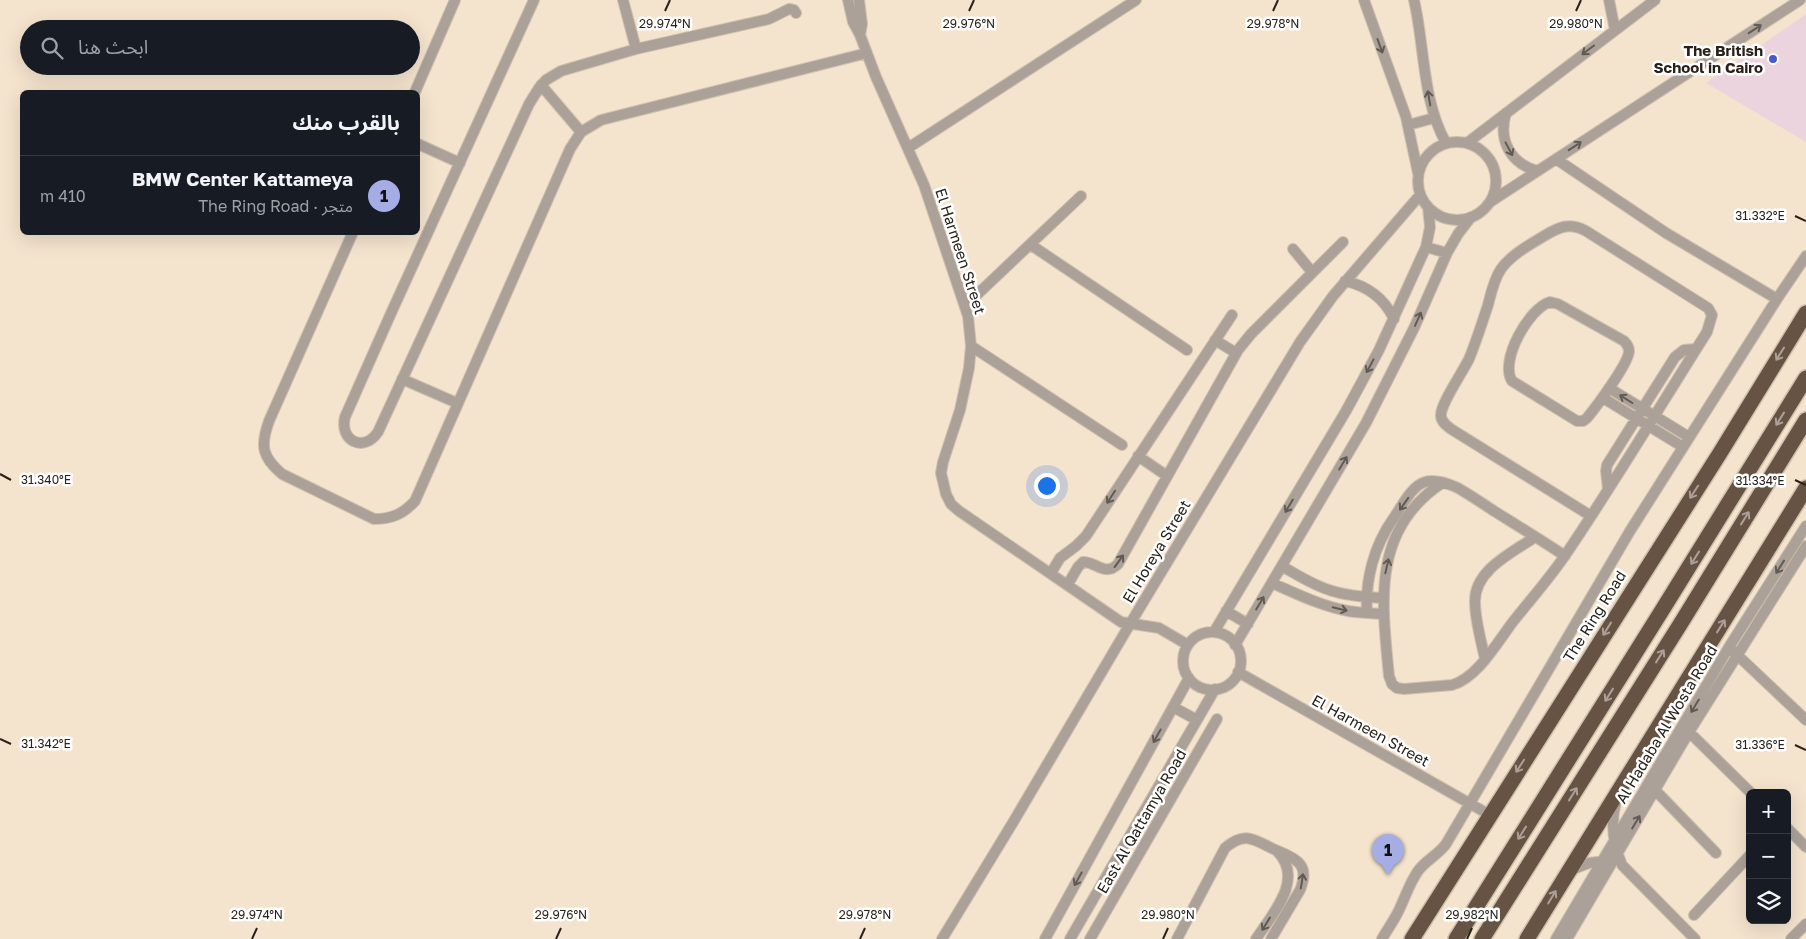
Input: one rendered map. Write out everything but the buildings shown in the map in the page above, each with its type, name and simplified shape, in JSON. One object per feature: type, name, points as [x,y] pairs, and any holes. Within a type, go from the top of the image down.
[{"type":"highway","name":"The Ring Road","points":[[1412,939],[1720,453],[1806,312]]},
{"type":"highway","points":[[1456,939],[1806,378]]},
{"type":"highway","points":[[1482,939],[1681,624],[1806,420]]},
{"type":"highway","points":[[1527,939],[1566,873],[1806,488]]},
{"type":"street","points":[[416,90],[455,0]]},
{"type":"street","points":[[534,0],[345,417],[344,431],[354,442],[368,442],[374,438],[529,104],[541,85],[561,71],[636,49],[769,19],[789,10],[794,10],[796,13]]},
{"type":"street","points":[[623,0],[636,49]]},
{"type":"street","name":"El Harmeen Street","points":[[848,0],[853,22],[924,185],[965,306],[970,331],[971,346],[962,403],[943,462],[942,484],[946,494],[959,512],[1068,584],[1121,622],[1159,628],[1188,645]]},
{"type":"street","name":"El Harmeen Street","points":[[859,0],[862,24],[860,35]]},
{"type":"street","points":[[908,148],[1136,0]]},
{"type":"street","points":[[1364,0],[1408,125],[1418,174],[1420,195],[1428,207],[1437,215],[1448,219],[1460,220],[1471,217],[1485,208],[1490,202],[1800,0]]},
{"type":"street","points":[[1414,0],[1422,40],[1428,92],[1434,118],[1446,143]]},
{"type":"street","points":[[1609,0],[1615,30]]},
{"type":"street","points":[[1467,143],[1655,0]]},
{"type":"street","points":[[352,235],[269,421],[264,434],[264,450],[270,464],[282,474],[374,518],[386,519],[397,516],[407,510],[415,501],[570,148],[581,132],[602,120],[867,53]]},
{"type":"street","points":[[541,85],[581,132]]},
{"type":"street","points":[[1506,113],[1503,128],[1508,149],[1512,156],[1523,165],[1537,171]]},
{"type":"street","points":[[1408,125],[1434,118]]},
{"type":"street","points":[[1418,174],[1428,154],[1436,148],[1446,143],[1467,143],[1478,148],[1487,156],[1493,166],[1496,178],[1495,190],[1490,202]]},
{"type":"street","points":[[420,145],[460,163]]},
{"type":"street","points":[[1556,159],[1666,233],[1777,299]]},
{"type":"street","name":"El Horeya Street","points":[[942,939],[1300,342],[1322,311],[1420,195]]},
{"type":"street","points":[[965,306],[1081,196]]},
{"type":"street","points":[[1214,632],[1346,411],[1394,319],[1426,247],[1430,227],[1428,207]]},
{"type":"street","points":[[1236,645],[1383,392],[1414,328],[1446,253],[1471,217]]},
{"type":"street","points":[[1442,483],[1421,500],[1409,514],[1394,543],[1385,570],[1383,614],[1389,676],[1392,684],[1397,688],[1452,686],[1470,675],[1485,659],[1565,556],[1591,516],[1608,489],[1711,323],[1712,315],[1710,310],[1579,227],[1564,225],[1554,230],[1511,259],[1501,269],[1473,350],[1442,408],[1441,418],[1451,429],[1591,516]]},
{"type":"street","points":[[1068,584],[1083,562],[1090,563],[1103,570],[1110,570],[1116,566],[1236,353],[1251,334],[1343,242]]},
{"type":"street","points":[[1031,245],[1187,350]]},
{"type":"street","points":[[1426,247],[1446,253]]},
{"type":"street","points":[[1293,249],[1312,272]]},
{"type":"street","points":[[1382,939],[1415,876],[1425,862],[1443,848],[1630,531],[1806,256]]},
{"type":"street","points":[[1346,282],[1359,285],[1377,296],[1387,306],[1394,319]]},
{"type":"street","points":[[1550,302],[1558,304],[1626,343],[1629,349],[1628,356],[1609,388],[1587,418],[1580,421],[1512,381],[1508,367],[1515,344],[1527,323],[1542,306],[1550,302]]},
{"type":"street","points":[[1051,573],[1060,558],[1086,536],[1232,315]]},
{"type":"street","points":[[1215,340],[1236,353]]},
{"type":"street","points":[[971,346],[1122,445]]},
{"type":"street","points":[[1608,489],[1607,465],[1641,408],[1675,357],[1684,350],[1695,349]]},
{"type":"street","points":[[402,379],[457,403]]},
{"type":"street","points":[[1609,388],[1689,437]]},
{"type":"street","points":[[1603,398],[1683,447]]},
{"type":"street","points":[[1138,456],[1167,476]]},
{"type":"street","points":[[1367,613],[1366,597],[1368,582],[1376,552],[1389,524],[1416,487],[1430,481],[1457,488],[1565,556]]},
{"type":"street","points":[[1389,524],[1400,530]]},
{"type":"street","name":"Al Hadaba Al Wosta Road","points":[[1566,939],[1617,860],[1733,651],[1806,526]]},
{"type":"street","points":[[1485,659],[1475,602],[1478,584],[1490,569],[1535,536]]},
{"type":"street","name":"Al Hadaba Al Wosta Road","points":[[1556,939],[1601,861],[1733,651],[1806,546]]},
{"type":"street","points":[[1282,566],[1323,589],[1342,595],[1383,598]]},
{"type":"street","points":[[1272,583],[1319,603],[1351,612],[1383,614]]},
{"type":"street","points":[[1226,612],[1248,624]]},
{"type":"street","points":[[1214,632],[1230,638],[1236,645],[1240,658],[1238,672],[1229,684],[1215,690],[1200,688],[1184,671],[1183,662],[1184,653],[1188,645],[1199,635],[1214,632]]},
{"type":"street","points":[[1733,651],[1806,720]]},
{"type":"street","name":"El Harmeen Street","points":[[1238,672],[1490,815]]},
{"type":"street","points":[[1045,939],[1189,678]]},
{"type":"street","points":[[1070,939],[1215,690]]},
{"type":"street","points":[[1173,707],[1197,720]]},
{"type":"street","name":"East Al Qattamya Road","points":[[1090,939],[1217,719]]},
{"type":"street","points":[[1689,732],[1747,789]]},
{"type":"street","points":[[1620,788],[1612,819],[1617,860],[1695,939]]},
{"type":"street","points":[[1655,790],[1716,853]]},
{"type":"street","points":[[1791,832],[1806,846]]},
{"type":"street","points":[[1177,939],[1225,848],[1236,841],[1250,838],[1298,860],[1303,870],[1302,886],[1271,939]]},
{"type":"street","points":[[1256,939],[1287,886],[1289,873],[1286,861],[1277,850]]},
{"type":"street","points":[[1694,915],[1746,859]]},
{"type":"street","points":[[1566,873],[1583,864],[1617,860]]},
{"type":"street","points":[[1279,902],[1290,908]]},
{"type":"street","points":[[1791,939],[1806,924]]},
{"type":"shaded area","name":"The British School in Cairo","points":[[1806,14],[1806,142],[1706,83]]},
{"type":"place","name":"The British School in Cairo","points":[[1773,59]]},
{"type":"place","name":"BMW Center Kattameya","points":[[1388,875]]}]
